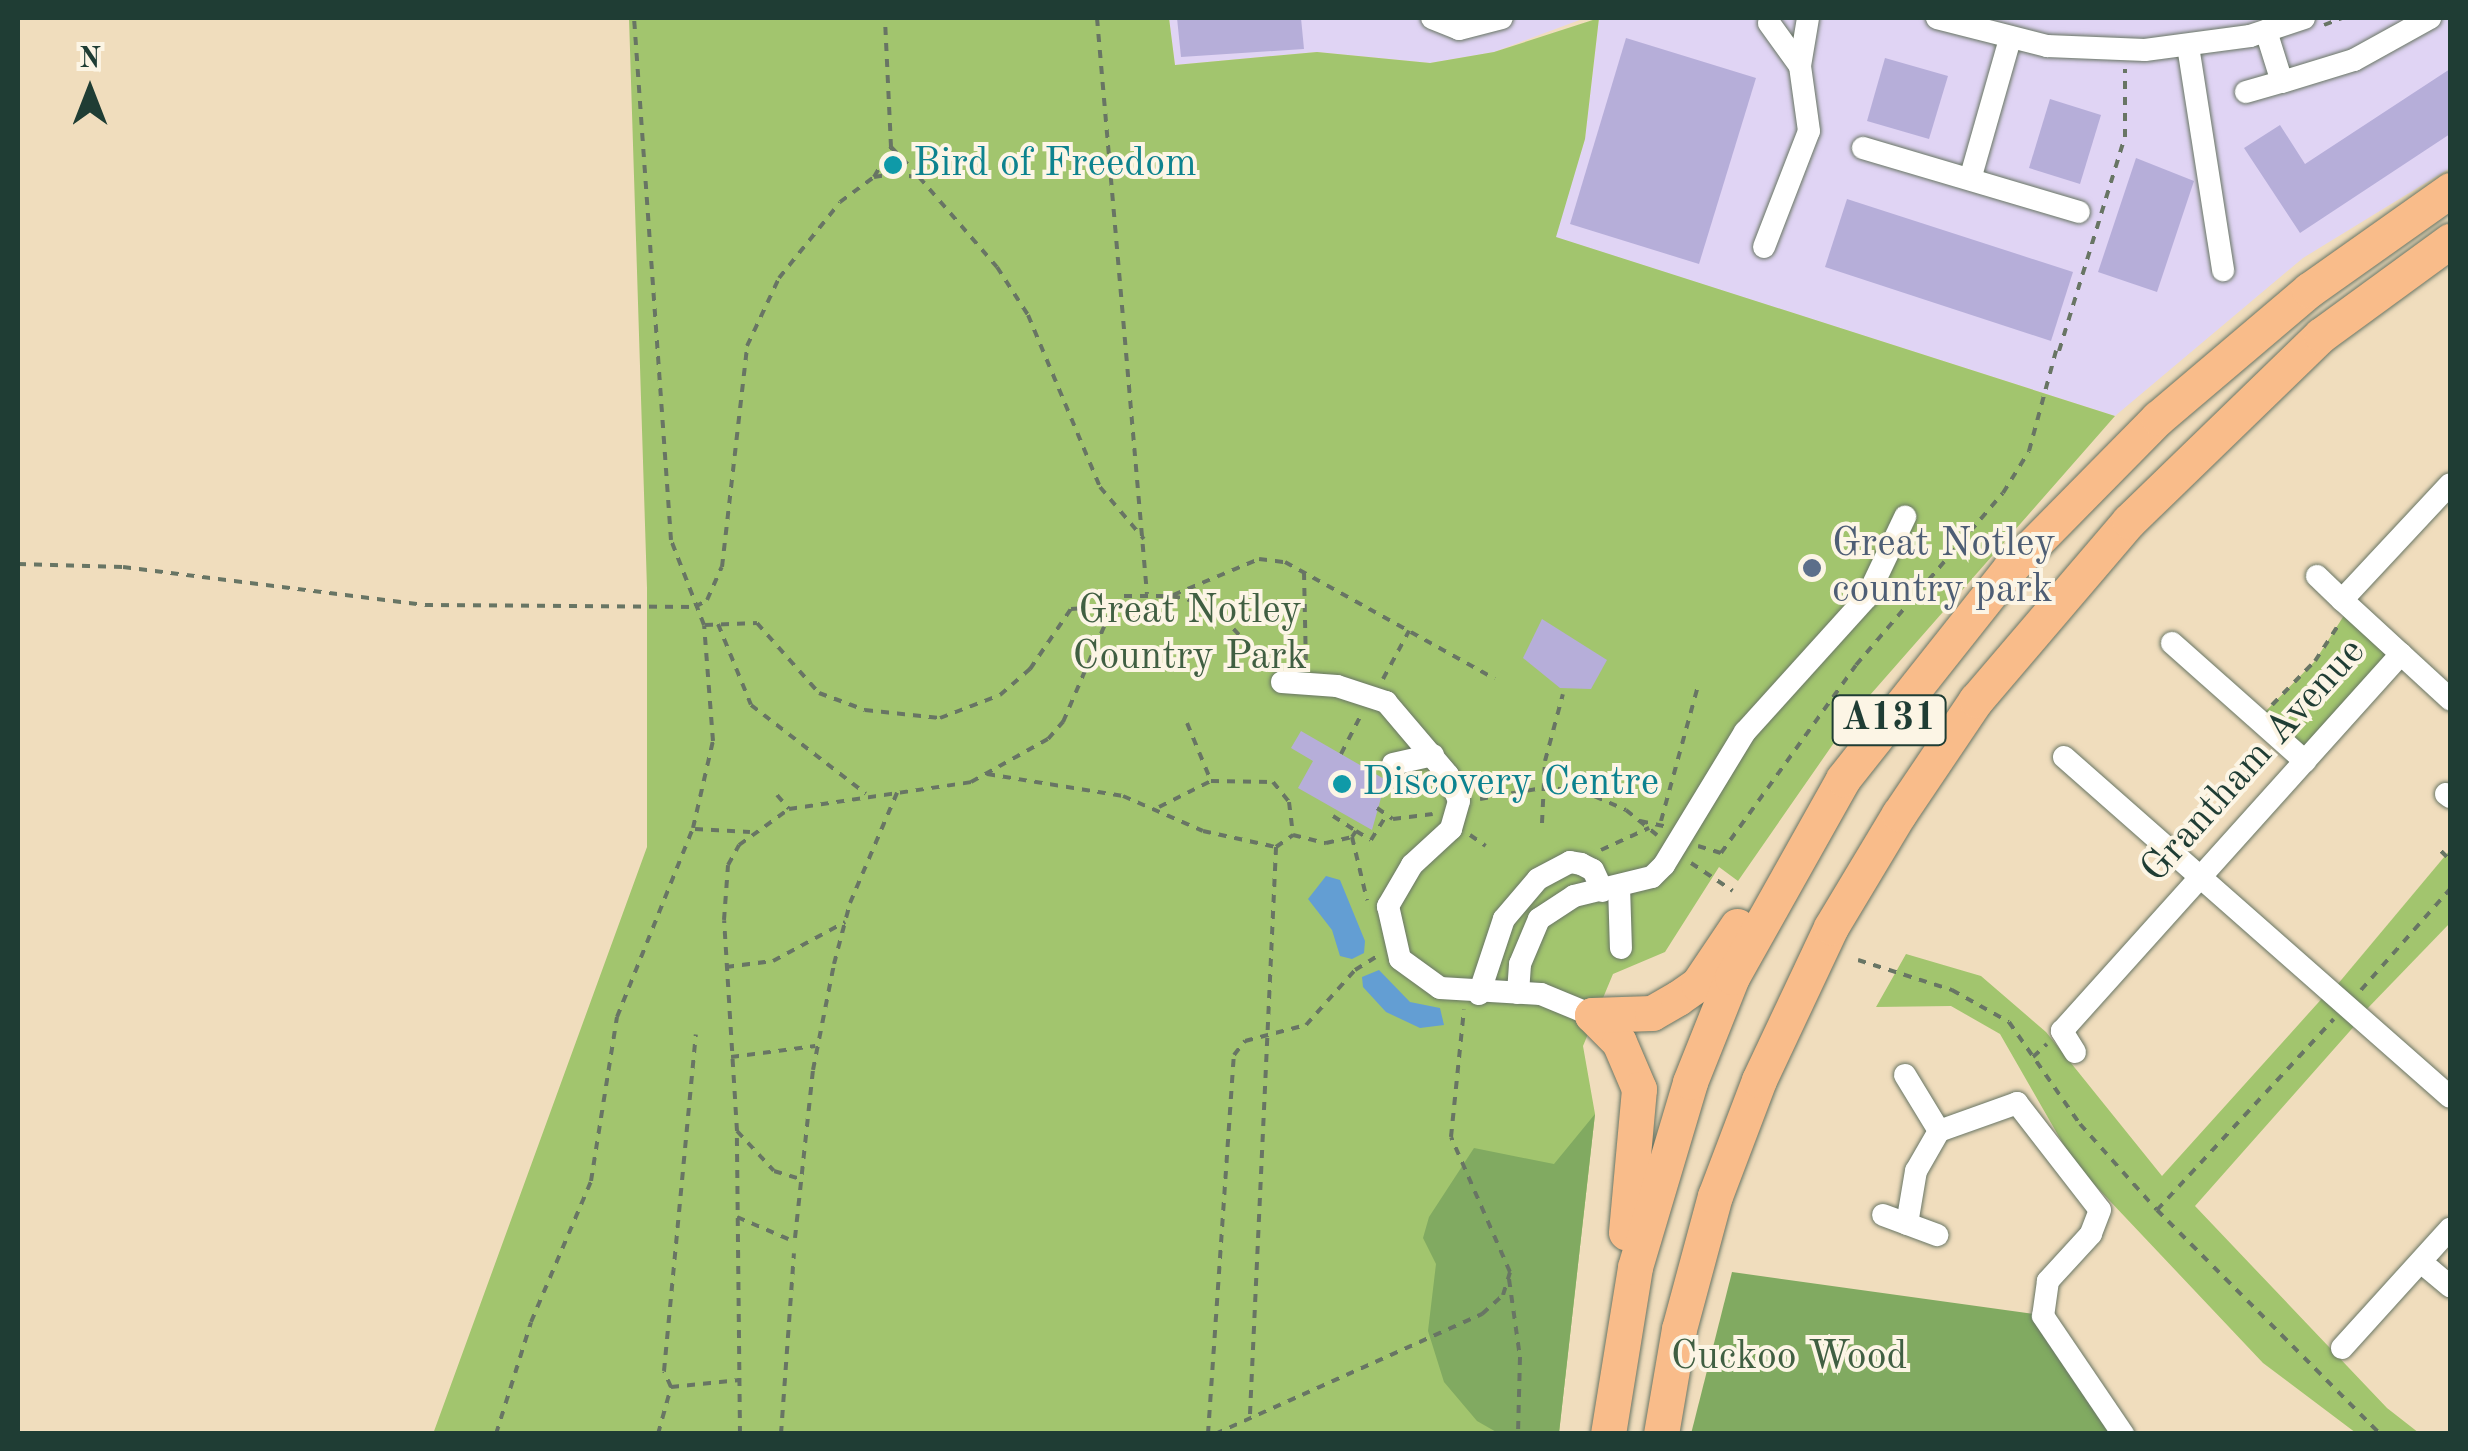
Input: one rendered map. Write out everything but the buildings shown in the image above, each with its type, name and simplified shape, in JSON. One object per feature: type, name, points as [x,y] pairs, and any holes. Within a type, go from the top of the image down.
[{"type":"highway","name":"A131","points":[[1608,1434],[1614,1377],[1635,1267],[1690,1082],[1732,977],[1843,779],[2010,568],[2158,418],[2309,290],[2450,190]]},
{"type":"highway","name":"A131","points":[[1661,1434],[1679,1329],[1715,1196],[1758,1080],[1831,927],[1910,798],[1976,700],[2128,520],[2322,335],[2450,241]]},
{"type":"highway","points":[[1592,1015],[1652,1013],[1698,984],[1843,779]]},
{"type":"highway","points":[[1592,1015],[1619,1042],[1639,1089],[1614,1377]]},
{"type":"street","points":[[1432,18],[1458,29],[1502,18]]},
{"type":"street","points":[[1763,20],[1807,18],[1800,66],[1809,130],[1764,247]]},
{"type":"street","points":[[1937,18],[1985,25],[2010,39],[2094,49],[2188,46],[2310,23]]},
{"type":"street","points":[[2246,92],[2354,60],[2430,18]]},
{"type":"street","points":[[1763,20],[1800,66]]},
{"type":"street","points":[[2266,31],[2282,82]]},
{"type":"street","points":[[1971,176],[2010,39]]},
{"type":"street","points":[[2188,46],[2223,270]]},
{"type":"street","points":[[1863,148],[1971,176],[2079,212]]},
{"type":"street","name":"Grantham Avenue","points":[[2075,1052],[2062,1031],[2401,654],[2346,603],[2450,484]]},
{"type":"street","points":[[1529,994],[1541,940],[1563,913],[1611,889],[1652,876],[1678,843],[1745,732],[1867,597],[1905,517]]},
{"type":"street","points":[[2317,576],[2346,603]]},
{"type":"street","points":[[2172,643],[2305,760]]},
{"type":"street","points":[[2401,654],[2450,700]]},
{"type":"street","points":[[1282,682],[1374,694],[1433,755],[1454,807],[1448,834],[1402,878],[1387,922],[1394,947],[1418,975],[1472,994],[1529,994],[1592,1015]]},
{"type":"street","points":[[1393,764],[1433,755]]},
{"type":"street","points":[[2064,757],[2203,874],[2450,1098]]},
{"type":"street","points":[[1472,994],[1504,919],[1538,880],[1570,862],[1593,870],[1611,889],[1620,948]]},
{"type":"street","points":[[1904,1075],[1933,1138],[1907,1224]]},
{"type":"street","points":[[1933,1138],[2017,1103],[2100,1210],[2091,1234],[2048,1281],[2044,1316],[2123,1434]]},
{"type":"street","points":[[1883,1215],[1937,1235]]},
{"type":"street","points":[[2342,1348],[2450,1229]]},
{"type":"street","points":[[2420,1262],[2450,1286]]},
{"type":"path","points":[[496,1434],[531,1322],[591,1181],[616,1017],[694,828],[712,741],[704,625],[671,540],[634,18]]},
{"type":"path","points":[[18,564],[123,567],[425,605],[678,608],[695,607],[707,600],[722,567],[747,346],[779,278],[840,202],[874,177],[891,147],[885,18]]},
{"type":"path","points":[[1096,18],[1147,594]]},
{"type":"path","points":[[2310,23],[2342,18]]},
{"type":"path","points":[[1678,843],[1721,853],[1856,664],[2003,493],[2029,451],[2125,137],[2124,69],[2140,66]]},
{"type":"path","points":[[891,147],[997,268],[1028,315],[1100,488],[1144,539]]},
{"type":"path","points":[[874,177],[920,177]]},
{"type":"path","points":[[1172,596],[1258,559],[1304,572],[1495,678]]},
{"type":"path","points":[[1304,572],[1300,628],[1309,684]]},
{"type":"path","points":[[740,1434],[736,1132],[726,967],[728,865],[750,832],[790,809],[987,774],[1048,739],[1062,722],[1113,606],[1124,596],[1200,599],[1222,612],[1282,682]]},
{"type":"path","points":[[2258,719],[2315,661],[2346,603]]},
{"type":"path","points":[[704,625],[757,623],[820,693],[900,717],[940,718],[1000,696],[1030,669],[1071,609],[1113,606]]},
{"type":"path","points":[[718,624],[752,705],[866,794]]},
{"type":"path","points":[[1660,823],[1698,686]]},
{"type":"path","points":[[1542,823],[1542,788],[1563,694]]},
{"type":"path","points":[[1187,723],[1212,781]]},
{"type":"path","points":[[987,774],[1158,808],[1203,831],[1260,846],[1273,847],[1293,835],[1326,843],[1352,836],[1356,831]]},
{"type":"path","points":[[1158,808],[1212,781],[1273,782],[1289,802],[1293,835]]},
{"type":"path","points":[[1377,808],[1393,819],[1542,788],[1609,801],[1678,843],[1733,891]]},
{"type":"path","points":[[796,1238],[817,1046],[845,922],[896,793]]},
{"type":"path","points":[[777,795],[790,809]]},
{"type":"path","points":[[1333,816],[1371,840],[1388,814]]},
{"type":"path","points":[[694,828],[750,832]]},
{"type":"path","points":[[1601,850],[1649,828]]},
{"type":"path","points":[[1352,836],[1360,884],[1376,917],[1387,922]]},
{"type":"path","points":[[1250,1414],[1273,847]]},
{"type":"path","points":[[2441,851],[2450,860]]},
{"type":"path","points":[[2158,1210],[2450,889]]},
{"type":"path","points":[[726,967],[773,962],[845,922]]},
{"type":"path","points":[[1208,1434],[1234,1055],[1246,1041],[1306,1026],[1354,970],[1394,947]]},
{"type":"path","points":[[1858,960],[1952,990],[2008,1022],[2080,1124],[2158,1210],[2380,1434]]},
{"type":"path","points":[[1472,994],[1451,1136],[1508,1278],[1520,1357],[1518,1434]]},
{"type":"path","points":[[658,1434],[671,1387],[664,1371],[696,1036]]},
{"type":"path","points":[[731,1057],[817,1046]]},
{"type":"path","points":[[736,1132],[774,1171],[801,1180]]},
{"type":"path","points":[[736,1216],[788,1239]]},
{"type":"path","points":[[781,1434],[794,1253]]},
{"type":"path","points":[[1216,1434],[1250,1414],[1482,1314],[1503,1295],[1508,1278]]},
{"type":"path","points":[[671,1387],[740,1380]]},
{"type":"shaded area","points":[[1169,18],[1585,18],[1494,52],[1430,63],[1317,52],[1175,65]]},
{"type":"shaded area","points":[[1599,18],[2450,18],[2450,168],[2303,258],[2115,416],[1555,237],[1585,139]]},
{"type":"green space","name":"Great Notley Country Park","points":[[629,18],[1169,18],[1175,65],[1317,52],[1430,63],[1494,52],[1599,18],[1585,139],[1556,237],[2115,416],[1856,711],[1738,881],[1719,867],[1665,952],[1613,974],[1583,1046],[1595,1114],[1559,1433],[433,1434],[647,847],[647,588]]},
{"type":"green space","points":[[2350,606],[2401,654],[2305,761],[2258,719],[2315,661]]},
{"type":"green space","points":[[2450,850],[2450,923],[2365,1011],[2337,985]]},
{"type":"green space","points":[[1906,954],[1981,976],[2046,1032],[2162,1176],[2326,994],[2357,1023],[2195,1206],[2387,1408],[2419,1433],[2356,1433],[2263,1363],[2074,1163],[2000,1034],[1951,1006],[1876,1007]]},
{"type":"green space","points":[[1595,1114],[1559,1433],[1498,1433],[1477,1421],[1444,1382],[1428,1331],[1436,1264],[1423,1238],[1429,1217],[1474,1148],[1554,1164]]},
{"type":"green space","name":"Cuckoo Wood","points":[[1732,1272],[2041,1315],[2118,1434],[1691,1434]]},
{"type":"water","points":[[1326,876],[1340,880],[1365,941],[1364,953],[1352,959],[1340,956],[1332,930],[1308,899]]},
{"type":"water","points":[[1379,970],[1410,1002],[1440,1008],[1444,1025],[1420,1028],[1386,1012],[1363,987],[1362,977]]},
{"type":"place","name":"Bird of Freedom","points":[[893,165]]},
{"type":"place","name":"Great Notley country park","points":[[1812,568]]},
{"type":"place","name":"Discovery Centre","points":[[1342,784]]}]
